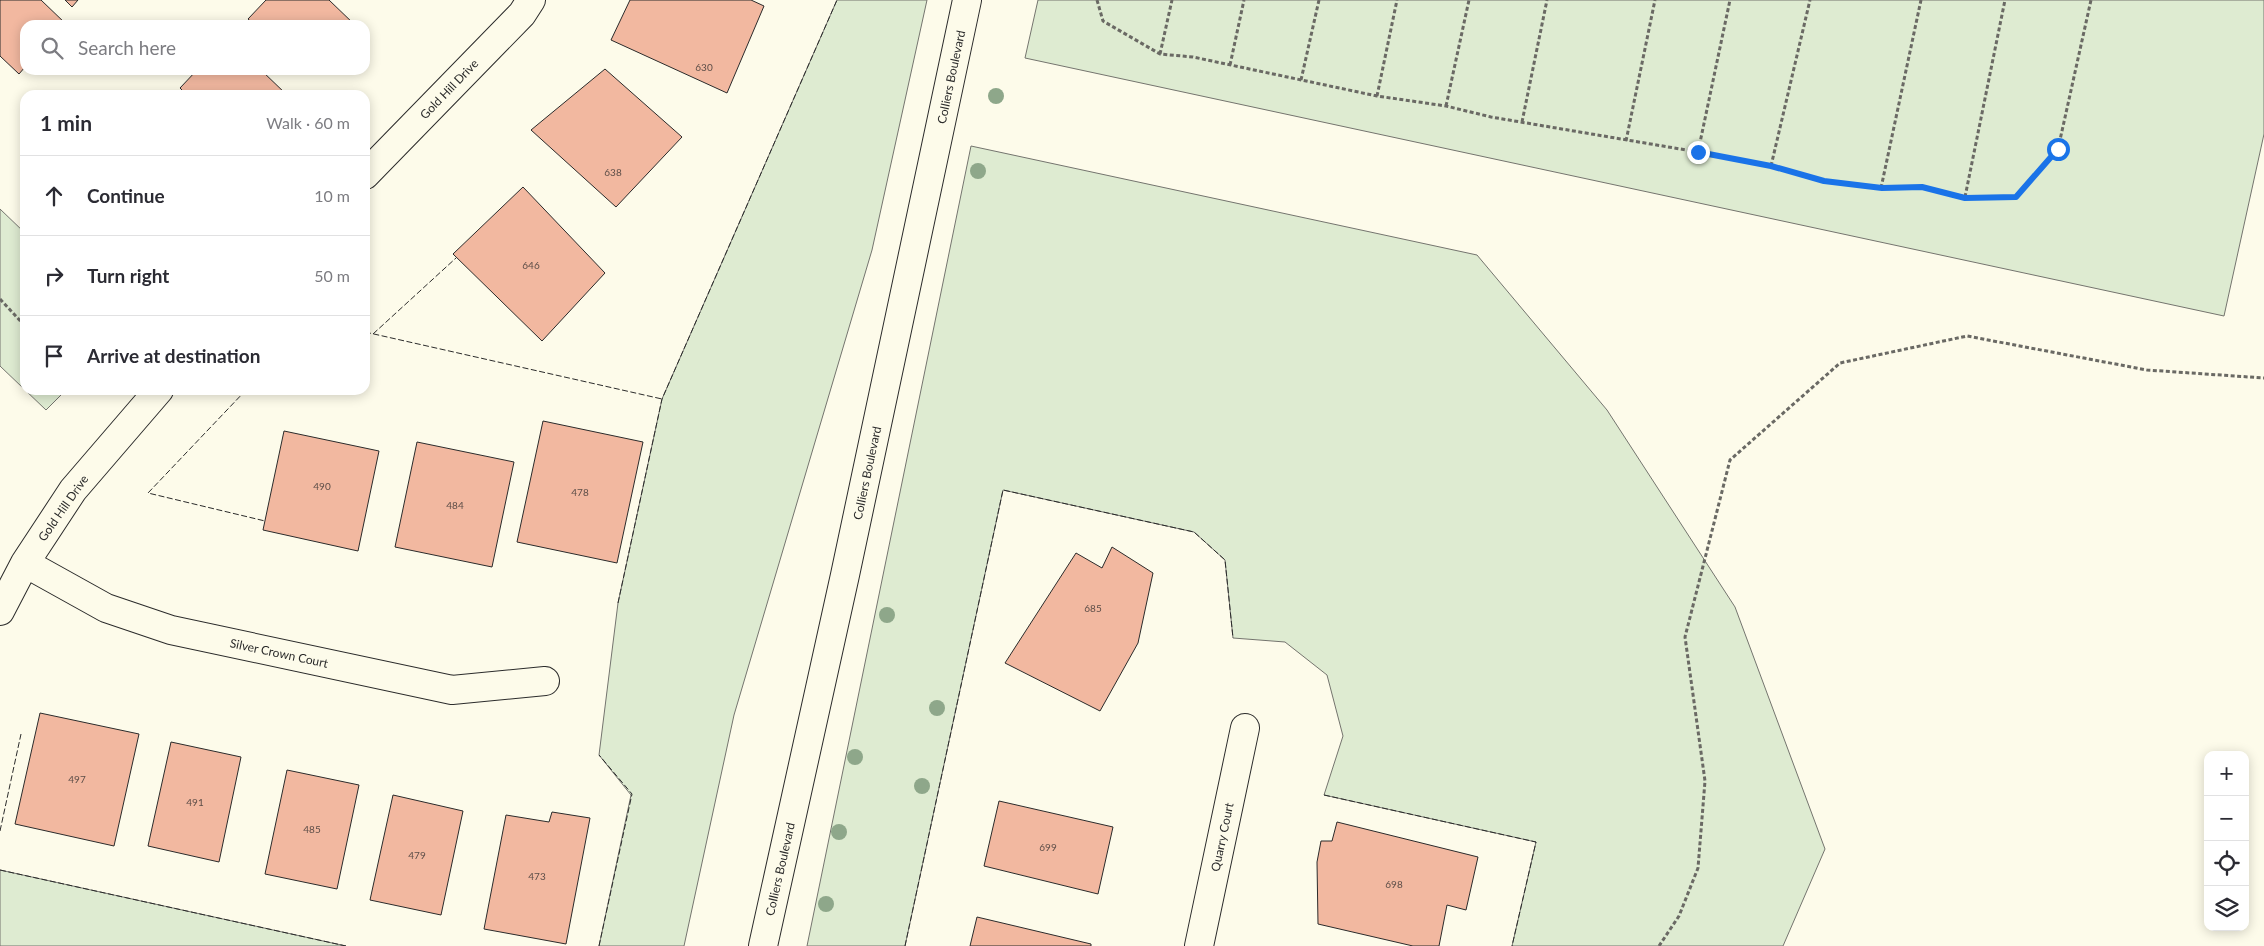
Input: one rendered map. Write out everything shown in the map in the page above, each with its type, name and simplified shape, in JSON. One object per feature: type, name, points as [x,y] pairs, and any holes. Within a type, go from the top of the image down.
[{"type":"street","name":"Gold Hill Drive","points":[[370,170],[522,14],[530,0]]},
{"type":"street","name":"Colliers Boulevard","points":[[763,946],[846,575],[967,0]]},
{"type":"street","name":"Gold Hill Drive","points":[[0,612],[25,563],[73,490],[155,395]]},
{"type":"street","name":"Silver Crown Court","points":[[25,563],[106,608],[171,630],[452,690],[546,681]]},
{"type":"street","name":"Quarry Court","points":[[1199,946],[1246,728]]},
{"type":"path","points":[[1097,0],[1103,21],[1160,54],[1230,65],[1377,96],[1446,106],[1626,141],[1698,152],[1771,166],[1824,181],[1882,188],[1922,187],[1965,198],[2016,197],[2058,149],[2091,0]]},
{"type":"path","points":[[1160,54],[1172,0]]},
{"type":"path","points":[[1230,65],[1244,0]]},
{"type":"path","points":[[1301,80],[1318,0]]},
{"type":"path","points":[[1377,96],[1397,0]]},
{"type":"path","points":[[1446,106],[1469,0]]},
{"type":"path","points":[[1522,122],[1547,0]]},
{"type":"path","points":[[1626,141],[1654,0]]},
{"type":"path","points":[[1698,152],[1730,0]]},
{"type":"path","points":[[1771,166],[1810,0]]},
{"type":"path","points":[[1882,188],[1921,0]]},
{"type":"path","points":[[1965,198],[2005,0]]},
{"type":"path","points":[[0,299],[20,321]]},
{"type":"path","points":[[1659,946],[1679,916],[1698,868],[1705,781],[1685,637],[1730,460],[1840,363],[1967,336],[2147,370],[2264,378]]},
{"type":"green space","points":[[837,0],[927,0],[872,250],[734,715],[684,946],[599,946],[631,795],[599,755],[618,603],[662,399]]},
{"type":"green space","points":[[1038,0],[2264,0],[2264,134],[2224,316],[1025,58]]},
{"type":"green space","points":[[971,146],[1477,255],[1607,410],[1735,607],[1825,849],[1783,946],[1512,946],[1536,842],[1324,795],[1343,736],[1327,675],[1285,642],[1233,638],[1225,560],[1194,532],[1003,490],[905,946],[807,946]]},
{"type":"green space","points":[[0,209],[20,228],[20,385],[0,366]]},
{"type":"green space","points":[[30,395],[61,395],[46,410]]},
{"type":"green space","points":[[0,870],[346,946],[0,946]]},
{"type":"building","points":[[0,0],[41,0],[62,20],[20,20],[19,74],[0,56]]},
{"type":"building","points":[[65,0],[78,0],[72,7]]},
{"type":"building","points":[[266,0],[329,0],[350,20],[249,20],[248,19]]},
{"type":"building","points":[[630,0],[751,0],[764,6],[727,93],[611,40]]},
{"type":"building","points":[[605,69],[682,137],[616,207],[531,130]]},
{"type":"building","points":[[192,75],[266,75],[282,90],[182,90],[180,88]]},
{"type":"building","points":[[523,187],[605,273],[542,341],[453,254]]},
{"type":"building","points":[[543,421],[643,442],[617,563],[517,542]]},
{"type":"building","points":[[284,431],[379,451],[358,551],[263,530]]},
{"type":"building","points":[[417,442],[514,462],[492,567],[395,547]]},
{"type":"building","points":[[1112,547],[1153,573],[1138,643],[1100,711],[1005,663],[1076,553],[1102,568]]},
{"type":"building","points":[[40,713],[139,734],[114,846],[15,824]]},
{"type":"building","points":[[171,742],[241,757],[219,862],[148,846]]},
{"type":"building","points":[[287,770],[359,785],[337,889],[265,874]]},
{"type":"building","points":[[393,795],[463,811],[441,915],[370,900]]},
{"type":"building","points":[[999,801],[1113,827],[1098,894],[984,866]]},
{"type":"building","points":[[552,812],[590,818],[566,944],[484,929],[506,815],[549,822]]},
{"type":"building","points":[[1337,822],[1478,857],[1466,910],[1447,905],[1439,946],[1413,946],[1318,924],[1317,862],[1321,841],[1332,841]]},
{"type":"building","points":[[977,917],[1091,944],[1091,946],[970,946]]},
{"type":"fence","points":[[618,603],[662,399],[837,0]]},
{"type":"fence","points":[[373,334],[456,258]]},
{"type":"fence","points":[[370,333],[662,399]]},
{"type":"fence","points":[[241,395],[148,493],[265,521]]},
{"type":"fence","points":[[905,946],[1003,490],[1194,532],[1225,560],[1233,638]]},
{"type":"fence","points":[[0,831],[21,734]]},
{"type":"fence","points":[[599,755],[632,794],[599,946]]},
{"type":"fence","points":[[1324,795],[1536,842],[1512,946]]},
{"type":"fence","points":[[0,870],[346,946]]},
{"type":"route","points":[[1698,152],[1771,166],[1824,181],[1882,188],[1922,187],[1965,198],[2016,197],[2058,149]]}]
